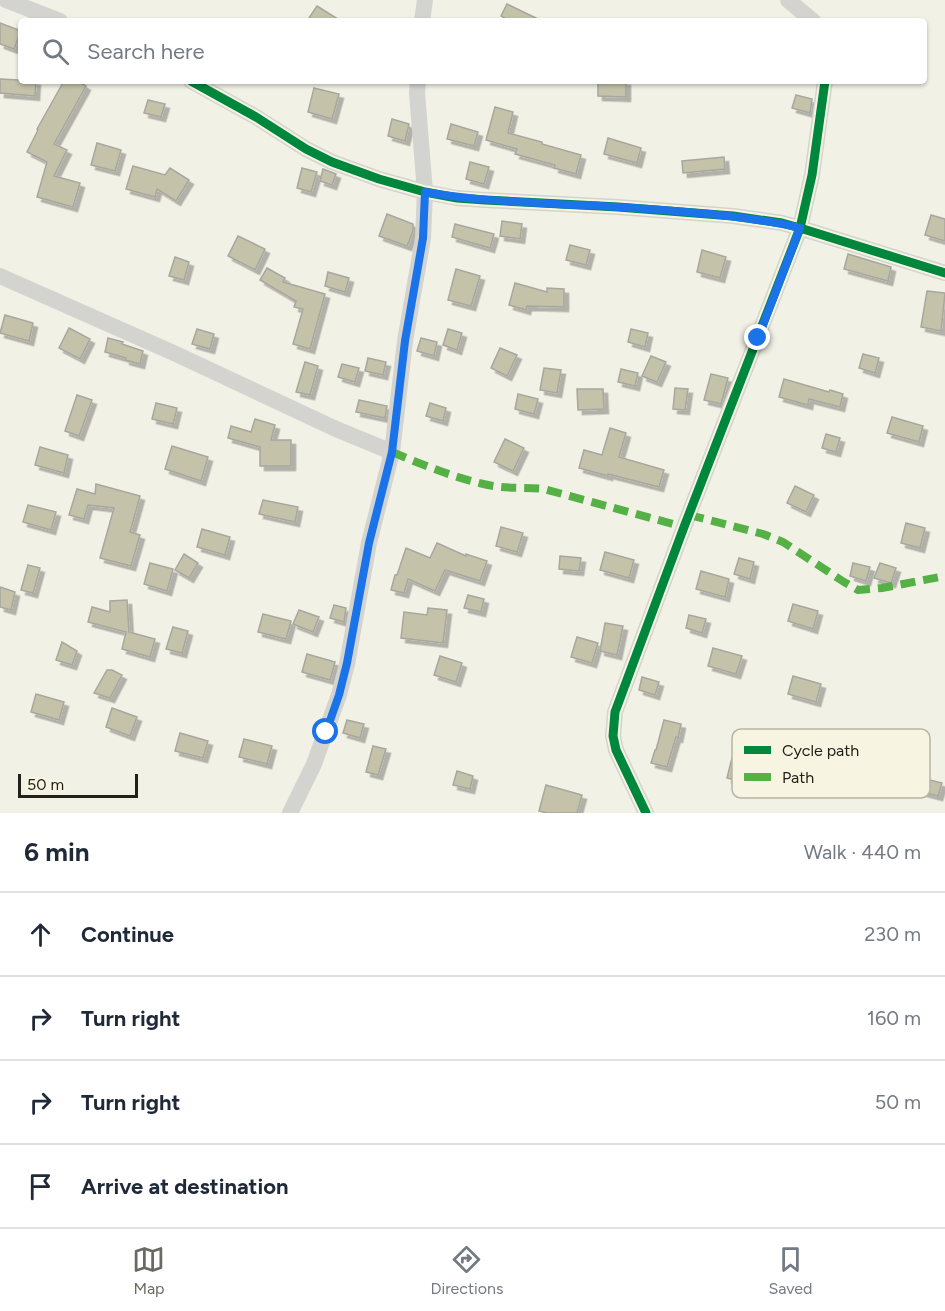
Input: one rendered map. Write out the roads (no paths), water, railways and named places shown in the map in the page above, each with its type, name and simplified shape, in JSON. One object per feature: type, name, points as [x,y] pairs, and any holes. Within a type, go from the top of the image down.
[{"type":"street","points":[[6,0],[52,18]]},
{"type":"street","points":[[422,18],[425,0]]},
{"type":"street","points":[[788,0],[809,18]]},
{"type":"street","points":[[196,84],[332,162],[425,192],[457,198],[733,216],[800,228],[945,273]]},
{"type":"street","points":[[290,813],[314,764],[339,695],[369,543],[392,452],[405,341],[423,238],[425,192],[418,84]]},
{"type":"street","points":[[646,813],[616,750],[613,736],[615,712],[800,228],[812,175],[825,84]]},
{"type":"street","points":[[0,276],[176,354],[336,429],[392,452]]}]
